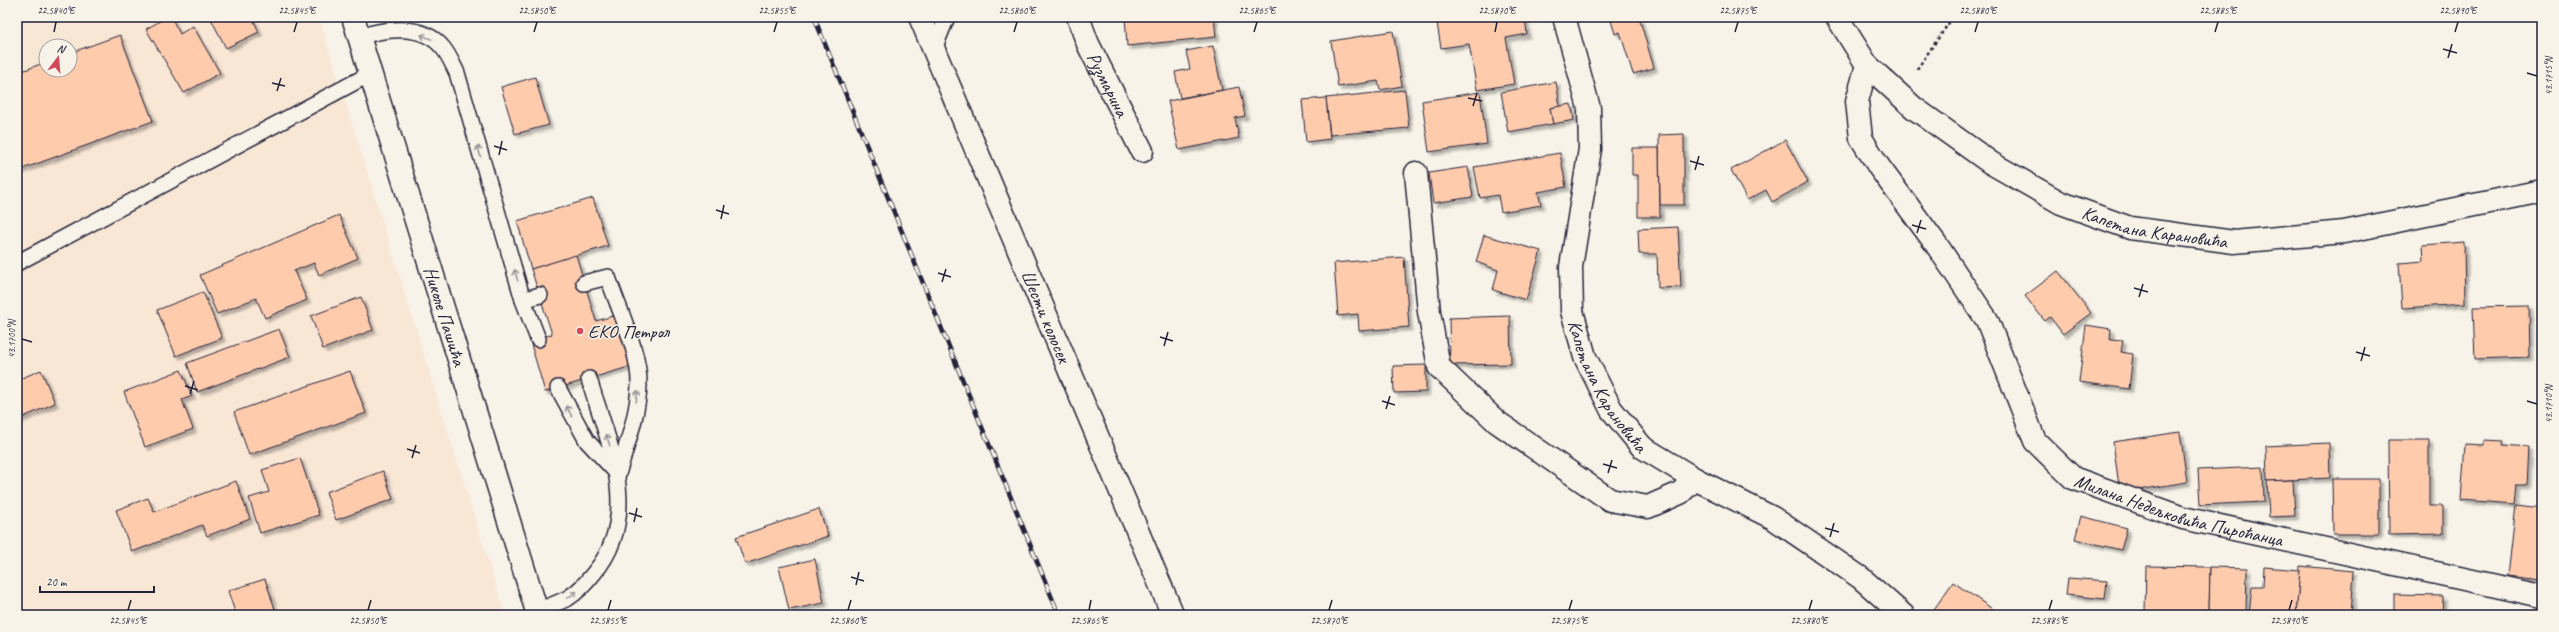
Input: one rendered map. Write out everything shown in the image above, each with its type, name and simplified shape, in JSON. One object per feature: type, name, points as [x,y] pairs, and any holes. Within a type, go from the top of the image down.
[{"type":"street","name":"Шести колосек","points":[[920,17],[1173,615]]},
{"type":"street","name":"Рузмарина","points":[[1078,17],[1088,44],[1142,151]]},
{"type":"street","name":"Капетана Карановића","points":[[1564,17],[1589,108],[1590,149],[1571,267],[1572,311],[1585,357],[1611,409],[1642,446],[1694,479],[1773,518],[1861,578],[1903,615]]},
{"type":"street","name":"Капетана Карановића","points":[[1838,17],[1867,65],[1914,108],[1991,163],[2061,203],[2130,228],[2234,242],[2344,232],[2542,191]]},
{"type":"street","name":"Николе Пашића","points":[[356,27],[537,613]]},
{"type":"street","name":"Милана Недељковића Пироћанца","points":[[1867,65],[1857,102],[1861,138],[1879,167],[1936,244],[1987,320],[2035,441],[2073,478],[2183,518],[2542,596]]},
{"type":"street","points":[[1416,172],[1429,312],[1439,367],[1497,422],[1610,500],[1648,507],[1680,493],[1694,479]]},
{"type":"lane","points":[[934,48],[947,17]]},
{"type":"lane","points":[[356,27],[398,29],[434,40],[444,48],[457,73],[523,300],[538,339]]},
{"type":"lane","points":[[17,263],[370,74]]},
{"type":"lane","points":[[584,283],[608,277],[636,360],[639,385],[634,418],[618,474]]},
{"type":"lane","points":[[523,300],[540,295]]},
{"type":"lane","points":[[537,613],[569,598],[584,586],[602,564],[613,544],[620,504],[618,474],[589,379]]},
{"type":"lane","points":[[558,388],[586,441],[618,474]]},
{"type":"path","points":[[1899,94],[1953,17]]},
{"type":"shaded area","points":[[17,17],[319,17],[505,615],[17,615]]},
{"type":"building","points":[[167,17],[171,17],[180,34],[193,26],[220,73],[184,93],[146,29]]},
{"type":"building","points":[[210,17],[252,17],[259,32],[226,48]]},
{"type":"building","points":[[1125,17],[1214,17],[1216,37],[1127,46]]},
{"type":"building","points":[[1474,17],[1525,17],[1527,34],[1506,38],[1514,84],[1477,90],[1469,44],[1441,48],[1437,23]]},
{"type":"building","points":[[1610,17],[1639,17],[1654,68],[1633,74],[1620,32],[1615,34]]},
{"type":"building","points":[[1393,31],[1402,86],[1380,90],[1378,81],[1338,87],[1331,41]]},
{"type":"building","points":[[120,35],[153,121],[17,171],[17,73],[38,65],[38,78],[78,78],[78,50]]},
{"type":"building","points":[[1213,46],[1222,90],[1180,98],[1175,72],[1190,69],[1186,51]]},
{"type":"building","points":[[535,77],[549,125],[515,134],[501,87]]},
{"type":"building","points":[[1556,82],[1560,106],[1550,108],[1553,124],[1508,132],[1501,92]]},
{"type":"building","points":[[1239,87],[1245,116],[1235,118],[1239,138],[1179,150],[1168,101]]},
{"type":"building","points":[[1405,90],[1409,128],[1330,135],[1326,98]]},
{"type":"building","points":[[1480,92],[1487,144],[1429,152],[1422,101]]},
{"type":"building","points":[[1326,98],[1330,139],[1306,142],[1302,100]]},
{"type":"building","points":[[1571,104],[1574,120],[1553,124],[1550,108]]},
{"type":"building","points":[[1684,134],[1684,205],[1660,205],[1659,135]]},
{"type":"building","points":[[1785,140],[1808,182],[1772,202],[1766,190],[1747,200],[1731,170]]},
{"type":"building","points":[[1632,148],[1659,148],[1660,217],[1638,217],[1638,175],[1632,175]]},
{"type":"building","points":[[1560,153],[1566,187],[1538,192],[1541,205],[1501,212],[1498,195],[1480,198],[1474,167]]},
{"type":"building","points":[[1468,167],[1473,197],[1433,203],[1429,173]]},
{"type":"building","points":[[593,198],[608,246],[531,269],[517,221]]},
{"type":"building","points":[[339,215],[358,258],[319,275],[314,263],[294,271],[307,300],[265,318],[256,298],[217,314],[200,275]]},
{"type":"building","points":[[1678,227],[1681,287],[1658,288],[1657,254],[1639,254],[1638,229]]},
{"type":"building","points":[[1484,235],[1541,251],[1526,300],[1493,290],[1498,270],[1476,262]]},
{"type":"building","points":[[2464,242],[2465,304],[2402,308],[2399,263],[2424,261],[2423,245]]},
{"type":"building","points":[[576,255],[596,321],[616,315],[632,366],[545,392],[530,341],[552,334],[531,269]]},
{"type":"building","points":[[1404,257],[1409,327],[1359,331],[1358,314],[1338,316],[1334,263]]},
{"type":"building","points":[[2058,271],[2091,313],[2063,334],[2050,317],[2045,321],[2025,296]]},
{"type":"building","points":[[203,292],[222,338],[176,356],[157,310]]},
{"type":"building","points":[[361,297],[373,330],[323,349],[311,316]]},
{"type":"building","points":[[2529,306],[2530,357],[2475,359],[2473,307]]},
{"type":"building","points":[[1510,316],[1511,364],[1450,365],[1449,318]]},
{"type":"building","points":[[2086,325],[2111,329],[2110,339],[2123,340],[2121,352],[2133,354],[2129,389],[2079,382]]},
{"type":"building","points":[[279,329],[290,357],[197,392],[187,363]]},
{"type":"building","points":[[1426,365],[1426,392],[1394,393],[1393,366]]},
{"type":"building","points":[[41,370],[55,403],[17,420],[17,380]]},
{"type":"building","points":[[181,370],[192,396],[182,400],[193,429],[145,447],[124,392]]},
{"type":"building","points":[[350,371],[366,413],[249,455],[234,412]]},
{"type":"building","points":[[2180,432],[2187,482],[2120,493],[2113,442]]},
{"type":"building","points":[[2388,440],[2429,440],[2429,506],[2443,506],[2443,534],[2389,535]]},
{"type":"building","points":[[2484,440],[2504,441],[2503,445],[2528,447],[2526,485],[2517,485],[2515,504],[2461,500],[2465,444],[2484,445]]},
{"type":"building","points":[[2329,443],[2330,478],[2267,481],[2266,446]]},
{"type":"building","points":[[300,458],[319,515],[260,533],[249,498],[269,492],[262,470]]},
{"type":"building","points":[[2263,467],[2264,502],[2200,505],[2198,470]]},
{"type":"building","points":[[383,471],[393,499],[336,520],[326,492]]},
{"type":"building","points":[[2332,479],[2379,479],[2379,534],[2333,534]]},
{"type":"building","points":[[2293,480],[2295,516],[2269,517],[2267,481]]},
{"type":"building","points":[[236,481],[250,519],[207,536],[202,525],[132,552],[116,510],[148,498],[154,512]]},
{"type":"building","points":[[2516,505],[2542,508],[2542,580],[2508,576]]},
{"type":"building","points":[[819,509],[828,536],[745,564],[736,537]]},
{"type":"building","points":[[2081,516],[2127,528],[2121,550],[2075,539]]},
{"type":"building","points":[[815,559],[824,603],[789,610],[779,567]]},
{"type":"building","points":[[2146,566],[2210,567],[2209,614],[2145,613]]},
{"type":"building","points":[[2300,566],[2354,571],[2351,615],[2296,615]]},
{"type":"building","points":[[2210,567],[2247,568],[2246,615],[2209,614]]},
{"type":"building","points":[[2264,567],[2300,570],[2296,615],[2249,615],[2252,586],[2263,586]]},
{"type":"building","points":[[2068,578],[2107,581],[2105,599],[2066,595]]},
{"type":"building","points":[[265,579],[277,615],[236,615],[228,591]]},
{"type":"building","points":[[1953,582],[2001,615],[1930,615]]},
{"type":"building","points":[[2394,595],[2443,596],[2442,615],[2394,615]]},
{"type":"railway","points":[[814,17],[1059,615]]},
{"type":"place","name":"ЕКО Петрол","points":[[580,331]]}]
